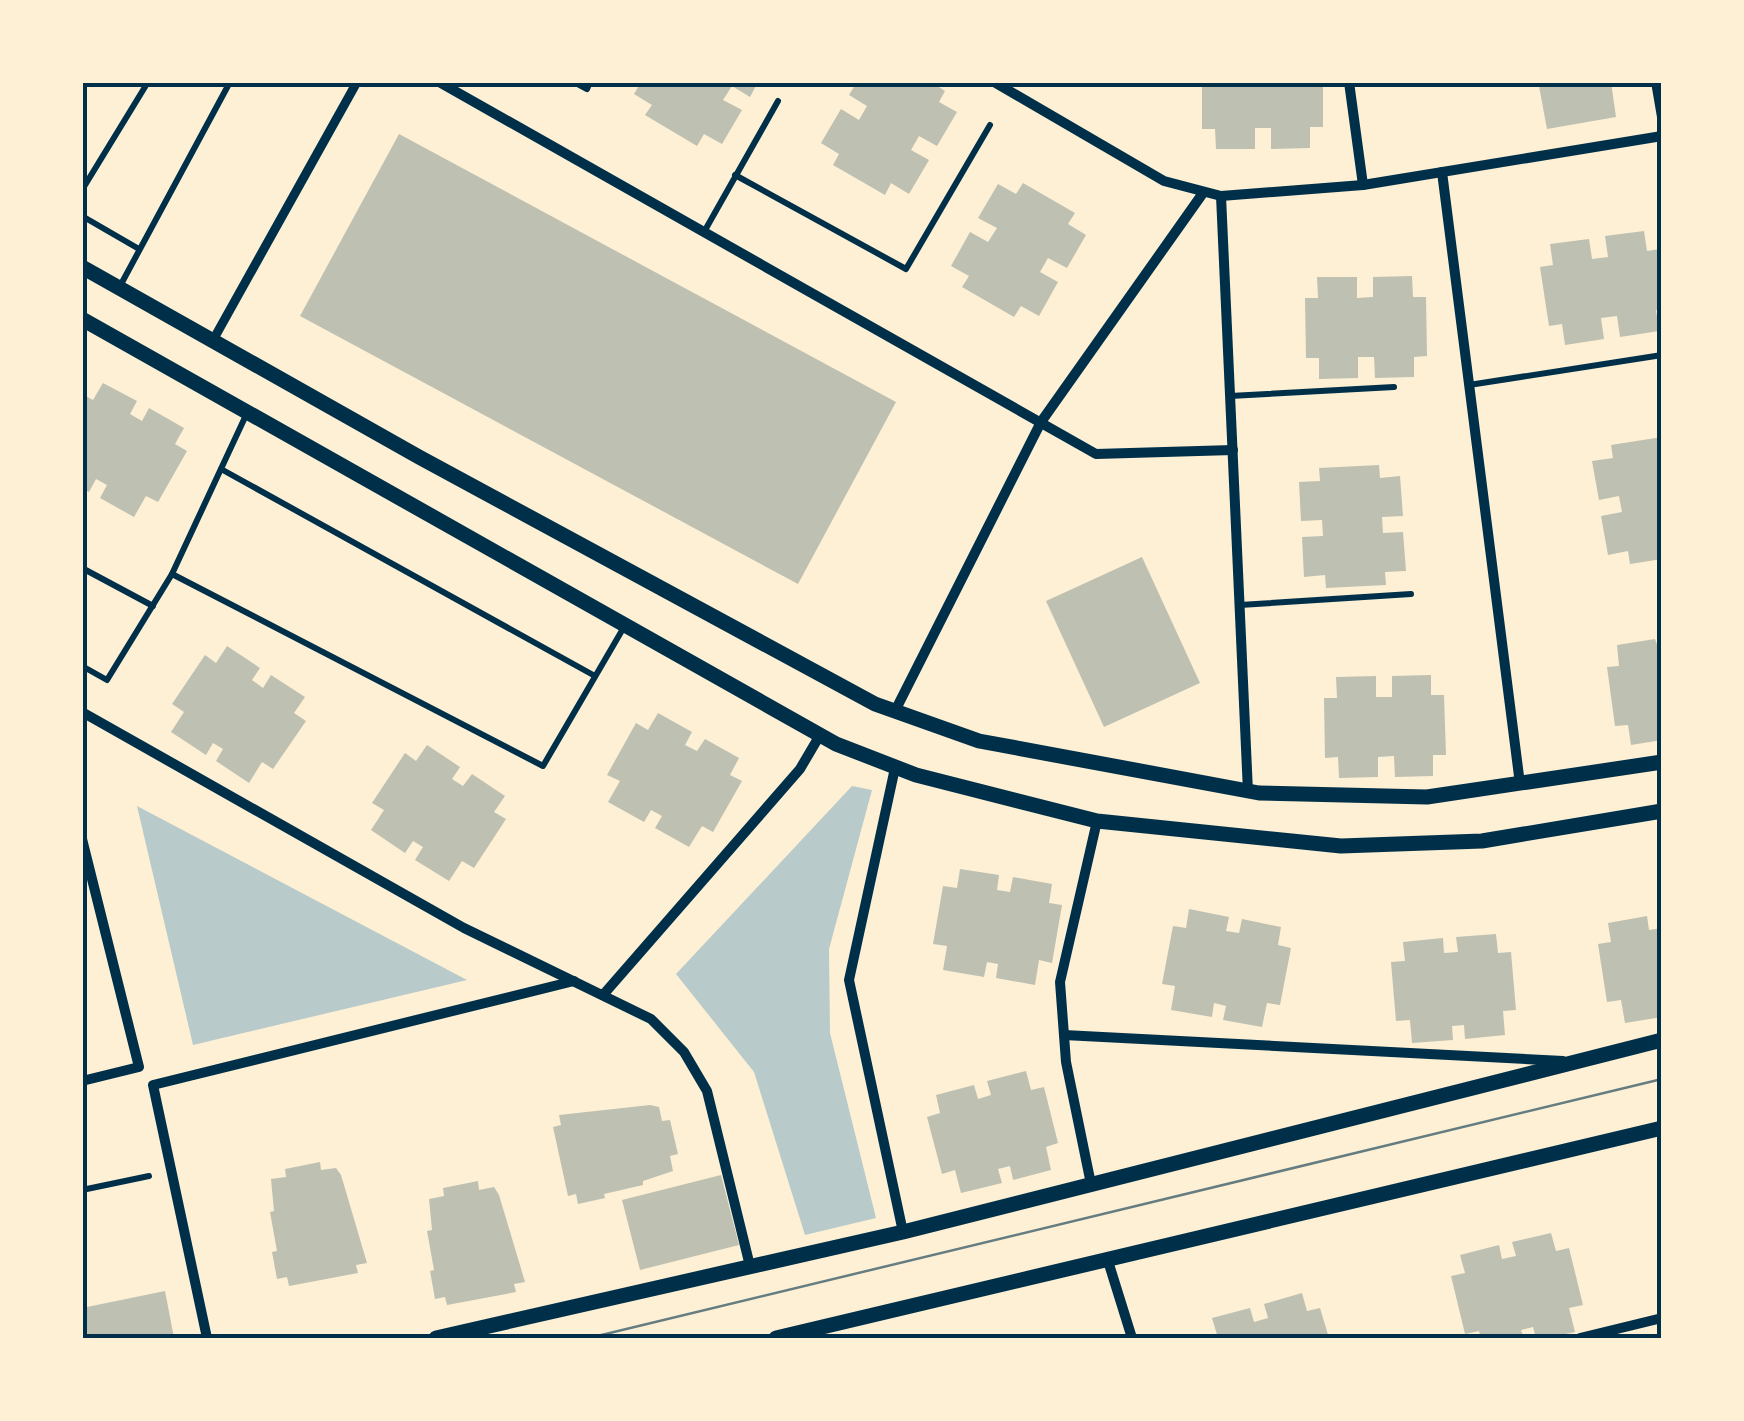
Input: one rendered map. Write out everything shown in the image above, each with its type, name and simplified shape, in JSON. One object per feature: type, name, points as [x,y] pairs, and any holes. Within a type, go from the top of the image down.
[{"type":"street","points":[[212,342],[357,82]]},
{"type":"street","points":[[438,82],[1096,454],[1232,450]]},
{"type":"street","points":[[994,82],[1164,180],[1221,196],[1363,186],[1662,136]]},
{"type":"street","points":[[1349,82],[1363,186]]},
{"type":"street","points":[[1656,82],[1662,117]]},
{"type":"street","points":[[1442,172],[1520,784]]},
{"type":"street","points":[[895,711],[1041,422],[1203,193]]},
{"type":"street","points":[[1221,196],[1248,792]]},
{"type":"street","points":[[82,267],[212,342],[895,711],[980,741],[1248,792],[1427,797],[1662,762]]},
{"type":"street","points":[[82,318],[820,735],[895,768],[1097,821],[1341,846],[1412,846],[1537,834],[1662,811]]},
{"type":"street","points":[[82,712],[464,928],[651,1019],[697,1071],[714,1111],[750,1266]]},
{"type":"street","points":[[603,996],[800,768],[820,735]]},
{"type":"street","points":[[895,768],[849,980],[903,1232]]},
{"type":"street","points":[[1091,1184],[1064,1035],[1060,982],[1097,821]]},
{"type":"street","points":[[82,839],[139,1067],[154,1085],[206,1338]]},
{"type":"street","points":[[154,1085],[574,981]]},
{"type":"street","points":[[1064,1035],[1575,1062]]},
{"type":"street","points":[[436,1338],[903,1232],[1662,1040]]},
{"type":"street","points":[[82,1082],[139,1067]]},
{"type":"street","points":[[781,1338],[1662,1128]]},
{"type":"street","points":[[1108,1261],[1132,1338]]},
{"type":"street","points":[[1580,1338],[1662,1318]]},
{"type":"lane","points":[[82,190],[148,82]]},
{"type":"lane","points":[[118,288],[230,82]]},
{"type":"lane","points":[[574,82],[587,89],[590,82]]},
{"type":"lane","points":[[704,232],[778,101]]},
{"type":"lane","points":[[735,176],[906,269],[990,125]]},
{"type":"lane","points":[[82,216],[139,249]]},
{"type":"lane","points":[[1469,385],[1662,356]]},
{"type":"lane","points":[[1230,396],[1394,387]]},
{"type":"lane","points":[[82,666],[107,680],[172,574],[248,412]]},
{"type":"lane","points":[[221,468],[595,676]]},
{"type":"lane","points":[[82,568],[152,606]]},
{"type":"lane","points":[[172,574],[543,766],[624,626]]},
{"type":"lane","points":[[1240,605],[1411,594]]},
{"type":"lane","points":[[82,1190],[149,1176]]},
{"type":"shaded area","points":[[852,786],[872,790],[829,949],[830,1033],[876,1218],[805,1235],[754,1072],[676,974]]},
{"type":"shaded area","points":[[137,806],[467,980],[193,1045]]},
{"type":"building","points":[[641,82],[758,82],[750,97],[732,86],[723,100],[742,110],[722,144],[704,134],[697,146],[645,115],[652,105],[634,94]]},
{"type":"building","points":[[857,82],[931,82],[945,91],[939,102],[957,112],[937,146],[919,136],[911,150],[929,160],[909,194],[891,183],[885,195],[833,165],[839,154],[821,143],[841,109],[859,120],[867,106],[849,95]]},
{"type":"building","points":[[1202,82],[1323,82],[1323,127],[1310,127],[1310,148],[1271,149],[1271,128],[1255,128],[1255,149],[1216,149],[1215,129],[1202,129]]},
{"type":"building","points":[[1546,82],[1611,82],[1616,117],[1547,129],[1539,86]]},
{"type":"building","points":[[399,134],[896,402],[798,584],[300,316]]},
{"type":"building","points":[[1023,183],[1075,213],[1068,224],[1086,235],[1067,268],[1048,258],[1040,272],[1058,282],[1039,316],[1021,306],[1014,317],[962,287],[969,276],[951,266],[970,232],[988,242],[997,228],[978,218],[998,184],[1016,194]]},
{"type":"building","points":[[1644,231],[1647,251],[1660,249],[1662,309],[1656,310],[1659,331],[1620,337],[1617,316],[1601,318],[1604,339],[1565,345],[1562,324],[1549,326],[1540,267],[1553,265],[1550,244],[1589,239],[1592,259],[1608,257],[1605,236]]},
{"type":"building","points":[[1412,276],[1413,297],[1426,297],[1427,356],[1414,357],[1414,377],[1375,378],[1374,357],[1358,357],[1358,378],[1319,379],[1319,358],[1306,358],[1305,298],[1318,298],[1317,277],[1357,277],[1357,298],[1373,297],[1373,277]]},
{"type":"building","points":[[103,383],[137,401],[130,414],[142,421],[149,408],[184,428],[175,444],[187,451],[158,502],[146,496],[134,517],[100,498],[107,485],[96,479],[89,492],[82,488],[82,394],[93,400]]},
{"type":"building","points":[[1662,437],[1662,559],[1630,564],[1628,551],[1608,555],[1601,516],[1622,512],[1619,496],[1599,500],[1592,461],[1613,458],[1611,445]]},
{"type":"building","points":[[1379,465],[1380,478],[1400,476],[1403,516],[1382,517],[1383,533],[1403,532],[1406,571],[1385,572],[1386,585],[1326,588],[1325,575],[1304,577],[1302,537],[1323,536],[1322,520],[1301,521],[1299,482],[1320,481],[1319,468]]},
{"type":"building","points":[[1142,557],[1200,683],[1104,727],[1046,601]]},
{"type":"building","points":[[1655,639],[1662,659],[1662,740],[1631,745],[1628,725],[1615,726],[1607,667],[1619,666],[1617,645]]},
{"type":"building","points":[[227,646],[260,668],[252,680],[263,688],[271,675],[305,697],[294,713],[306,721],[273,769],[262,762],[249,783],[216,761],[223,749],[213,743],[206,755],[171,732],[184,712],[172,704],[205,655],[216,663]]},
{"type":"building","points":[[1431,675],[1431,695],[1444,695],[1446,755],[1433,755],[1433,776],[1395,777],[1394,756],[1378,757],[1378,777],[1339,778],[1338,757],[1325,758],[1324,698],[1337,698],[1336,677],[1376,676],[1376,697],[1392,697],[1392,676]]},
{"type":"building","points":[[658,713],[692,732],[685,745],[697,751],[705,739],[739,758],[730,775],[742,781],[713,832],[702,826],[689,847],[655,828],[662,816],[651,810],[644,822],[608,802],[620,781],[607,775],[636,723],[648,730]]},
{"type":"building","points":[[427,745],[460,767],[452,779],[463,786],[472,774],[505,796],[494,812],[506,819],[474,868],[462,861],[449,881],[415,860],[423,847],[413,841],[405,853],[371,830],[384,810],[372,803],[405,753],[416,761]]},
{"type":"building","points":[[960,869],[999,875],[997,890],[1010,892],[1013,877],[1052,884],[1049,903],[1062,905],[1052,963],[1039,960],[1035,985],[996,978],[998,964],[987,962],[984,977],[943,970],[947,946],[933,944],[943,886],[957,888]]},
{"type":"building","points":[[1189,909],[1229,917],[1226,931],[1239,933],[1242,919],[1281,927],[1278,945],[1291,948],[1280,1005],[1267,1003],[1262,1027],[1223,1020],[1226,1006],[1214,1003],[1212,1017],[1171,1010],[1175,986],[1162,984],[1173,926],[1186,928]]},
{"type":"building","points":[[1647,916],[1649,930],[1662,928],[1662,1017],[1625,1023],[1621,1000],[1607,1002],[1598,944],[1611,942],[1608,923]]},
{"type":"building","points":[[1496,934],[1498,953],[1511,952],[1516,1010],[1503,1011],[1505,1035],[1465,1039],[1464,1025],[1452,1026],[1453,1040],[1412,1043],[1410,1020],[1396,1021],[1391,962],[1405,961],[1403,942],[1443,938],[1444,953],[1458,952],[1456,937]]},
{"type":"building","points":[[1026,1071],[1031,1090],[1044,1087],[1058,1143],[1046,1147],[1051,1170],[1013,1180],[1010,1166],[998,1169],[1002,1183],[961,1193],[955,1170],[942,1174],[927,1117],[940,1113],[936,1095],[974,1085],[978,1099],[991,1095],[987,1081]]},
{"type":"building","points":[[659,1107],[662,1121],[670,1120],[678,1154],[670,1156],[673,1171],[643,1181],[643,1185],[604,1194],[605,1198],[578,1204],[576,1194],[568,1196],[553,1127],[561,1125],[559,1115]]},
{"type":"building","points":[[320,1162],[321,1170],[336,1168],[341,1175],[367,1263],[356,1265],[358,1273],[289,1286],[287,1277],[277,1279],[272,1252],[277,1251],[270,1212],[274,1211],[271,1179],[286,1177],[285,1169]]},
{"type":"building","points":[[721,1175],[739,1245],[640,1270],[622,1200]]},
{"type":"building","points":[[478,1181],[479,1190],[494,1187],[499,1195],[525,1282],[514,1284],[516,1292],[447,1305],[445,1297],[435,1299],[430,1271],[434,1270],[427,1231],[432,1230],[429,1199],[444,1196],[443,1188]]},
{"type":"building","points":[[1551,1233],[1556,1251],[1569,1248],[1583,1305],[1569,1308],[1575,1332],[1536,1338],[1533,1327],[1521,1330],[1524,1338],[1481,1338],[1479,1331],[1465,1334],[1451,1276],[1465,1273],[1460,1255],[1499,1245],[1502,1259],[1516,1256],[1512,1242]]},
{"type":"building","points":[[165,1291],[174,1338],[82,1338],[82,1308]]},
{"type":"building","points":[[1302,1293],[1307,1311],[1320,1308],[1329,1338],[1218,1338],[1212,1318],[1250,1308],[1254,1322],[1268,1318],[1264,1304]]},
{"type":"tram line","points":[[589,1338],[1662,1079]]}]
